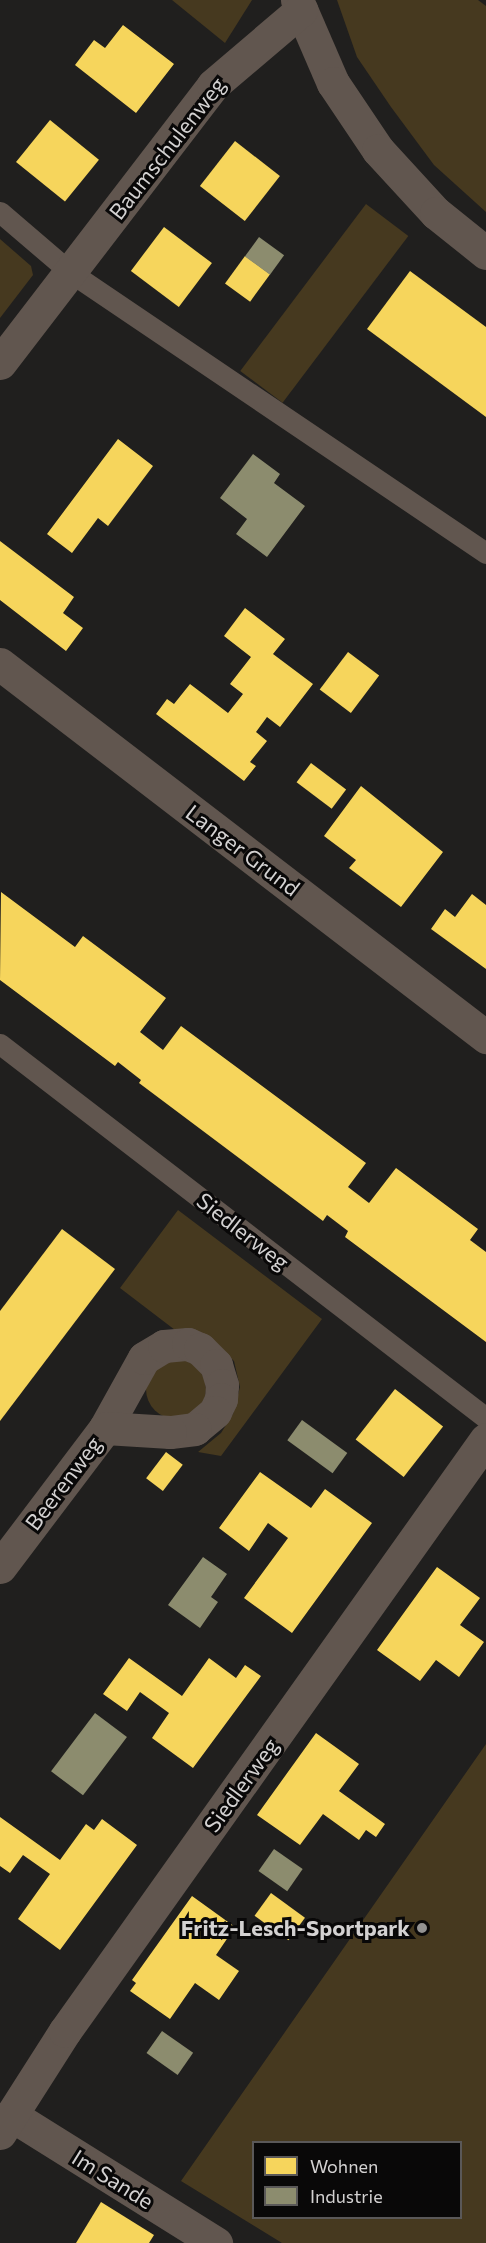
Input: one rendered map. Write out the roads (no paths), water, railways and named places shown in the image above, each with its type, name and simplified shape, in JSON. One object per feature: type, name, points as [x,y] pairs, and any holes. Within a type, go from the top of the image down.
[{"type":"street","name":"Baumschulenweg","points":[[70,272],[213,85],[299,5],[333,83],[378,150],[436,213],[486,253]]},
{"type":"street","points":[[0,363],[70,272]]},
{"type":"street","name":"Langer Grund","points":[[0,664],[486,1037]]},
{"type":"street","name":"Beerenweg","points":[[0,1567],[105,1428]]},
{"type":"street","name":"Siedlerweg","points":[[5,2124],[65,2031],[486,1440]]},
{"type":"street","name":"Im Sande","points":[[5,2124],[216,2243]]},
{"type":"lane","points":[[0,212],[70,272],[486,553]]},
{"type":"lane","name":"Siedlerweg","points":[[0,1044],[486,1418]]},
{"type":"place","name":"Fritz-Lesch-Sportpark","points":[[422,1928]]}]
